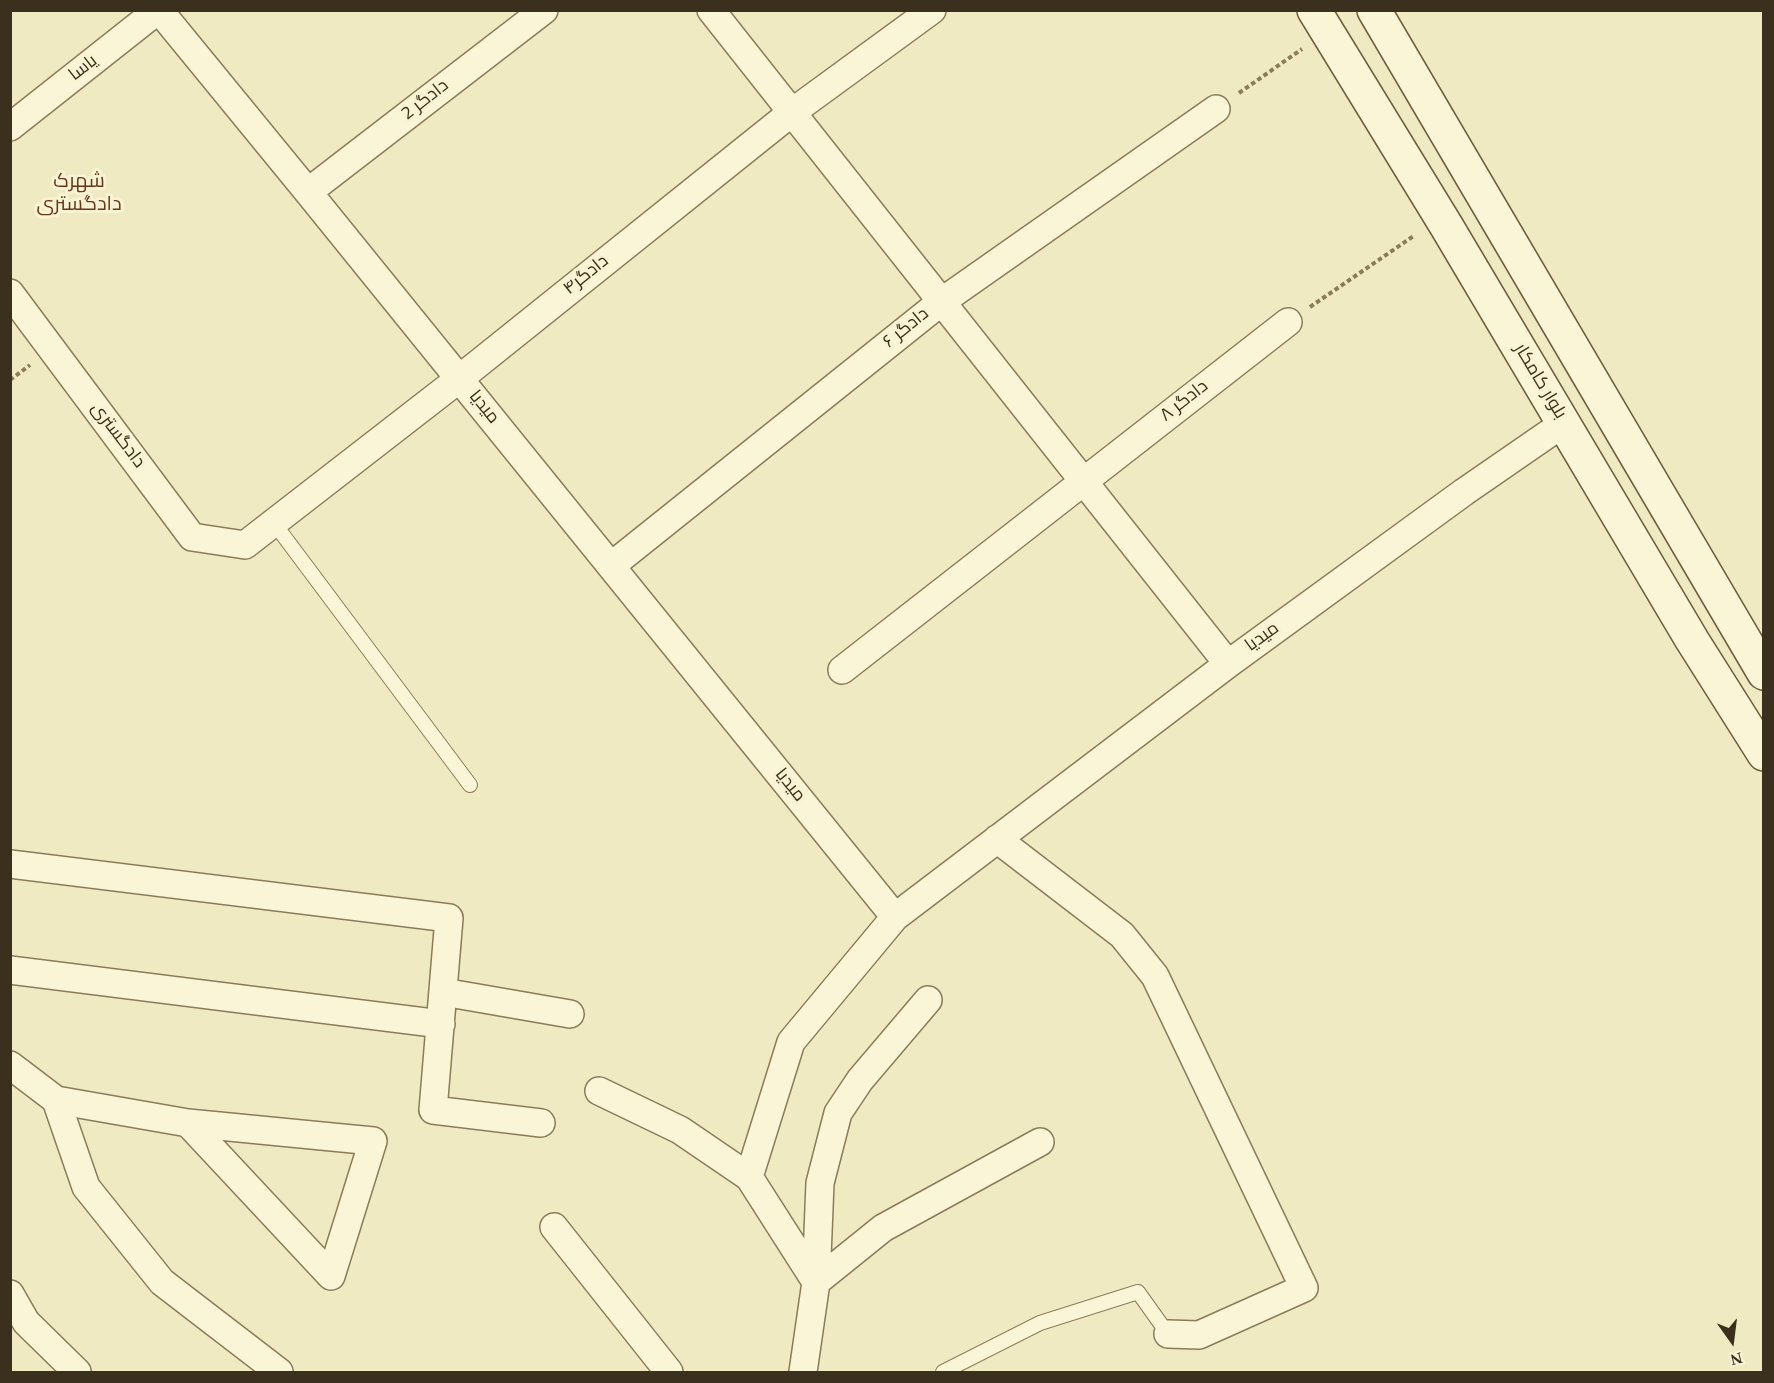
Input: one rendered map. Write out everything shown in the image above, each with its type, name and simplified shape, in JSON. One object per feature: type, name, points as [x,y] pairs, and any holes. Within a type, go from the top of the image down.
[{"type":"main road","points":[[1374,10],[1764,673]]},
{"type":"main road","name":"بلوار کامکار","points":[[1321,21],[1692,640],[1764,754]]},
{"type":"street","name":"یاسا","points":[[10,127],[158,10]]},
{"type":"street","name":"میدیا","points":[[158,10],[895,917],[1228,664],[1464,492],[1564,423]]},
{"type":"street","name":"دادگر 2","points":[[308,192],[544,10]]},
{"type":"street","points":[[711,10],[1228,664]]},
{"type":"street","name":"دادگر۴","points":[[245,545],[459,379],[791,113],[932,10]]},
{"type":"street","name":"دادگر ۶","points":[[611,566],[941,302],[1216,109]]},
{"type":"street","name":"دادگستری","points":[[10,293],[192,537],[245,545]]},
{"type":"street","name":"دادگر ۸","points":[[842,670],[1288,322]]},
{"type":"street","points":[[998,839],[1122,934],[1155,976],[1304,1288],[1199,1335],[1168,1334]]},
{"type":"street","points":[[10,864],[449,918],[433,1110],[541,1123]]},
{"type":"street","points":[[749,1177],[791,1042],[895,917]]},
{"type":"street","points":[[10,970],[441,1024]]},
{"type":"street","points":[[443,992],[570,1014]]},
{"type":"street","points":[[803,1372],[816,1282],[820,1182],[838,1113],[860,1080],[928,1000]]},
{"type":"street","points":[[10,1065],[56,1100],[188,1123],[373,1141],[331,1276],[188,1123]]},
{"type":"street","points":[[599,1091],[680,1130],[749,1177],[816,1282]]},
{"type":"street","points":[[56,1100],[86,1187],[162,1282],[279,1372]]},
{"type":"street","points":[[816,1282],[883,1228],[1040,1143]]},
{"type":"street","points":[[554,1227],[669,1372]]},
{"type":"street","points":[[10,1294],[26,1322],[77,1372]]},
{"type":"lane","points":[[274,523],[470,785]]},
{"type":"lane","points":[[943,1372],[1040,1323],[1138,1292],[1168,1334]]},
{"type":"path","points":[[1216,109],[1321,21]]},
{"type":"path","points":[[1288,322],[1440,218]]},
{"type":"district","name":"شهرک دادگستری","points":[[79,194]]}]
